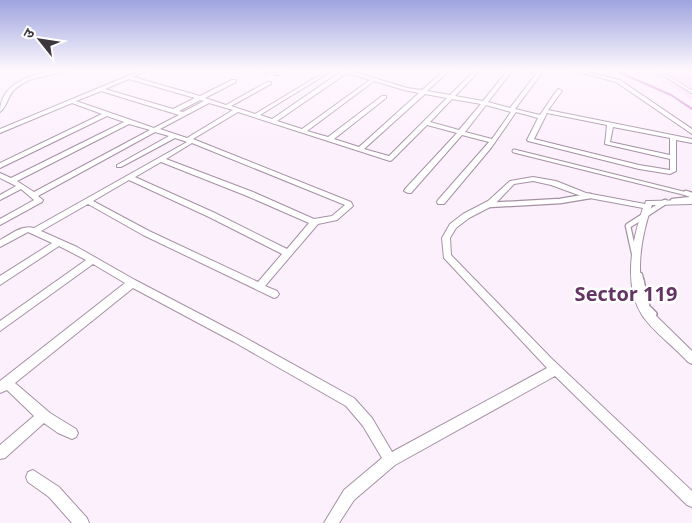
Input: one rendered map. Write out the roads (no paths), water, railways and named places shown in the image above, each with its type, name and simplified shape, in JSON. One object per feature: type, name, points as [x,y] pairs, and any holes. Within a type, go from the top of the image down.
[{"type":"street","points":[[0,110],[7,94]]},
{"type":"street","points":[[0,131],[87,94]]},
{"type":"street","points":[[119,94],[183,114]]},
{"type":"street","points":[[186,94],[391,158],[453,94]]},
{"type":"street","points":[[174,111],[206,94]]},
{"type":"street","points":[[226,107],[249,94]]},
{"type":"street","points":[[255,116],[291,94]]},
{"type":"street","points":[[273,121],[311,94]]},
{"type":"street","points":[[303,131],[353,94]]},
{"type":"street","points":[[360,149],[421,94]]},
{"type":"street","points":[[434,94],[483,103],[512,111],[610,124],[692,141]]},
{"type":"street","points":[[408,191],[461,132],[491,94]]},
{"type":"street","points":[[441,202],[494,141],[524,94]]},
{"type":"street","points":[[525,149],[543,114],[557,94]]},
{"type":"street","points":[[637,94],[692,132]]},
{"type":"street","points":[[330,140],[384,97]]},
{"type":"street","points":[[71,101],[128,122],[190,141],[349,205],[334,218],[315,222],[160,159]]},
{"type":"street","points":[[34,195],[208,101]]},
{"type":"street","points":[[35,231],[160,159],[238,110]]},
{"type":"street","points":[[0,166],[107,114]]},
{"type":"street","points":[[10,181],[128,122]]},
{"type":"street","points":[[426,123],[494,141]]},
{"type":"street","points":[[610,124],[607,143],[673,158]]},
{"type":"street","points":[[120,166],[174,136]]},
{"type":"street","points":[[530,140],[639,167],[670,172],[673,171],[673,138]]},
{"type":"street","points":[[0,175],[21,186],[39,200],[0,222]]},
{"type":"street","points":[[129,177],[212,215],[287,253]]},
{"type":"street","points":[[647,211],[590,196],[553,183],[533,179],[512,182],[487,205],[466,216],[453,226],[446,238],[447,256],[556,369],[691,498]]},
{"type":"street","points":[[0,198],[21,186]]},
{"type":"street","points":[[692,200],[649,203],[635,257],[641,304],[648,314],[692,359]]},
{"type":"street","points":[[88,201],[146,233],[274,294]]},
{"type":"street","points":[[259,287],[315,222]]},
{"type":"street","points":[[0,244],[25,229],[35,231],[238,338],[350,402],[359,410],[390,460]]},
{"type":"street","points":[[0,281],[59,242]]},
{"type":"street","points":[[0,326],[92,260]]},
{"type":"street","points":[[72,433],[59,427],[4,385],[132,283]]},
{"type":"street","points":[[331,523],[349,495],[390,460],[556,369]]},
{"type":"street","points":[[0,454],[44,415]]},
{"type":"street","points":[[34,477],[54,492],[82,523]]},
{"type":"lane","points":[[514,151],[692,195]]},
{"type":"lane","points":[[487,205],[560,201],[590,196]]},
{"type":"lane","points":[[647,211],[628,226],[647,307],[692,352]]},
{"type":"waterway","points":[[670,94],[692,109]]},
{"type":"district","name":"Sector 119","points":[[626,293]]}]
